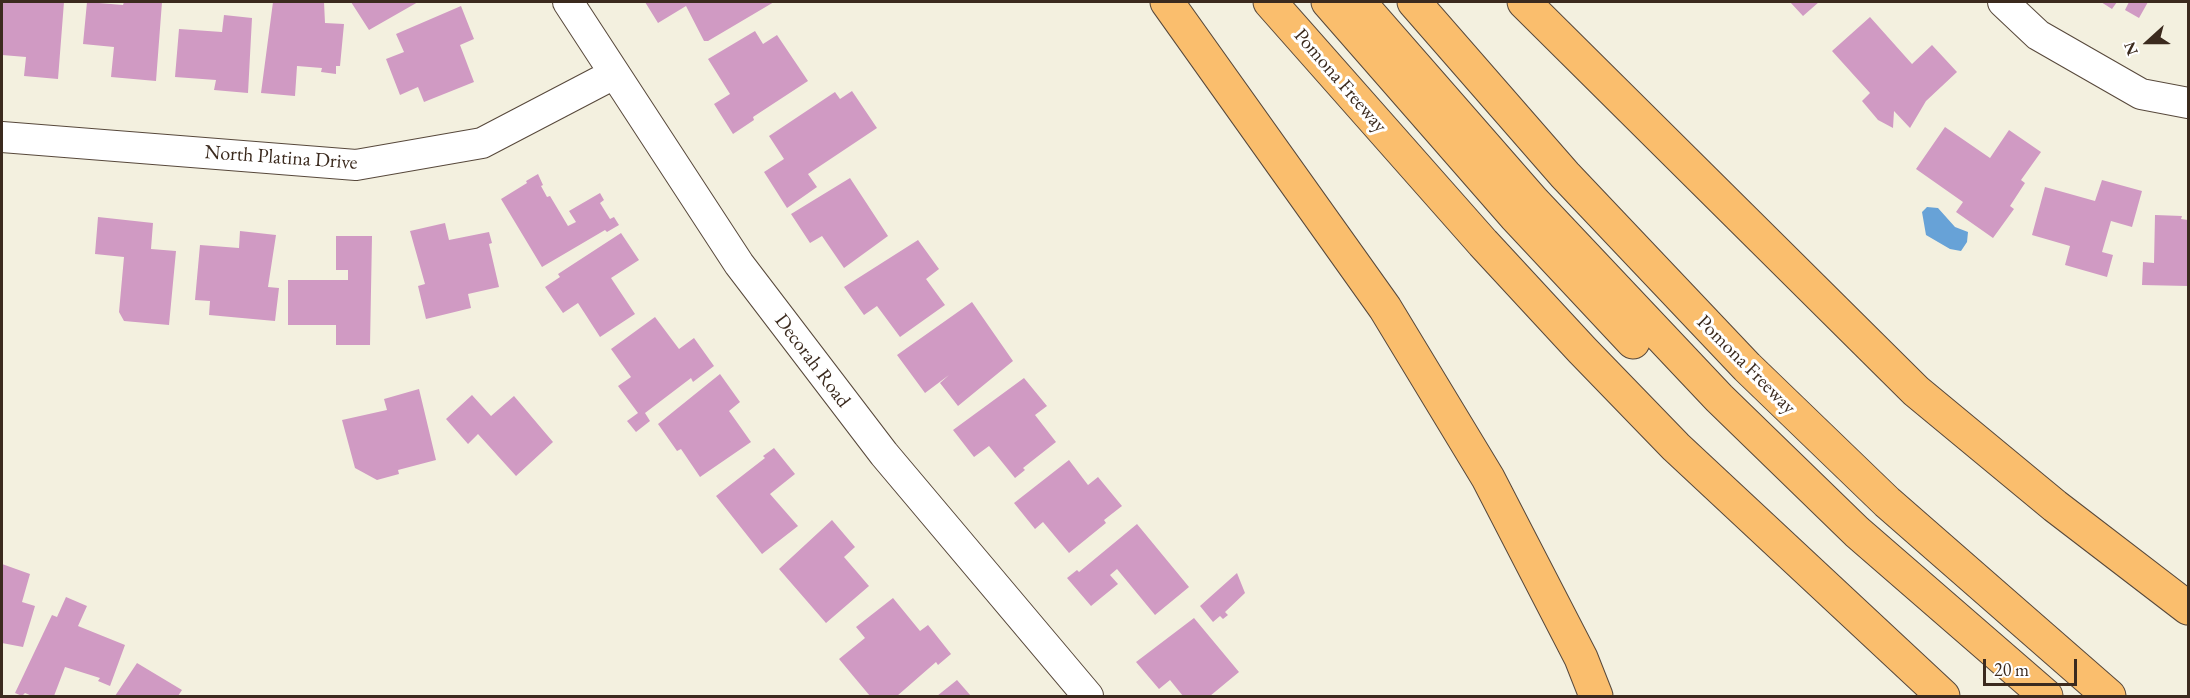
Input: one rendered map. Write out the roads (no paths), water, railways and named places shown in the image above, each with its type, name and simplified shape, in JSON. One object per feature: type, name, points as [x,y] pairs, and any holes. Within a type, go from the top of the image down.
[{"type":"highway","points":[[1167,2],[1384,308],[1488,478],[1581,658],[1596,696]]},
{"type":"highway","name":"Pomona Freeway","points":[[1270,2],[1475,234],[1676,447],[1943,696]]},
{"type":"highway","points":[[1328,2],[1515,216],[1704,415],[1843,548],[2013,696]]},
{"type":"highway","points":[[1359,2],[1533,201],[1719,398],[1857,532],[2046,696]]},
{"type":"highway","name":"Pomona Freeway","points":[[1414,2],[1565,175],[1747,367],[1896,510],[2109,696]]},
{"type":"highway","points":[[1524,2],[1916,391],[2055,506],[2188,608]]},
{"type":"street","name":"Decorah Road","points":[[568,2],[739,264],[884,454],[1088,696]]},
{"type":"street","points":[[2003,2],[2038,35],[2141,94],[2188,103]]},
{"type":"street","name":"North Platina Drive","points":[[2,137],[356,165],[482,143],[614,74]]},
{"type":"water","points":[[1927,207],[1938,208],[1955,227],[1968,232],[1967,242],[1961,251],[1950,249],[1926,235],[1922,212]]}]
